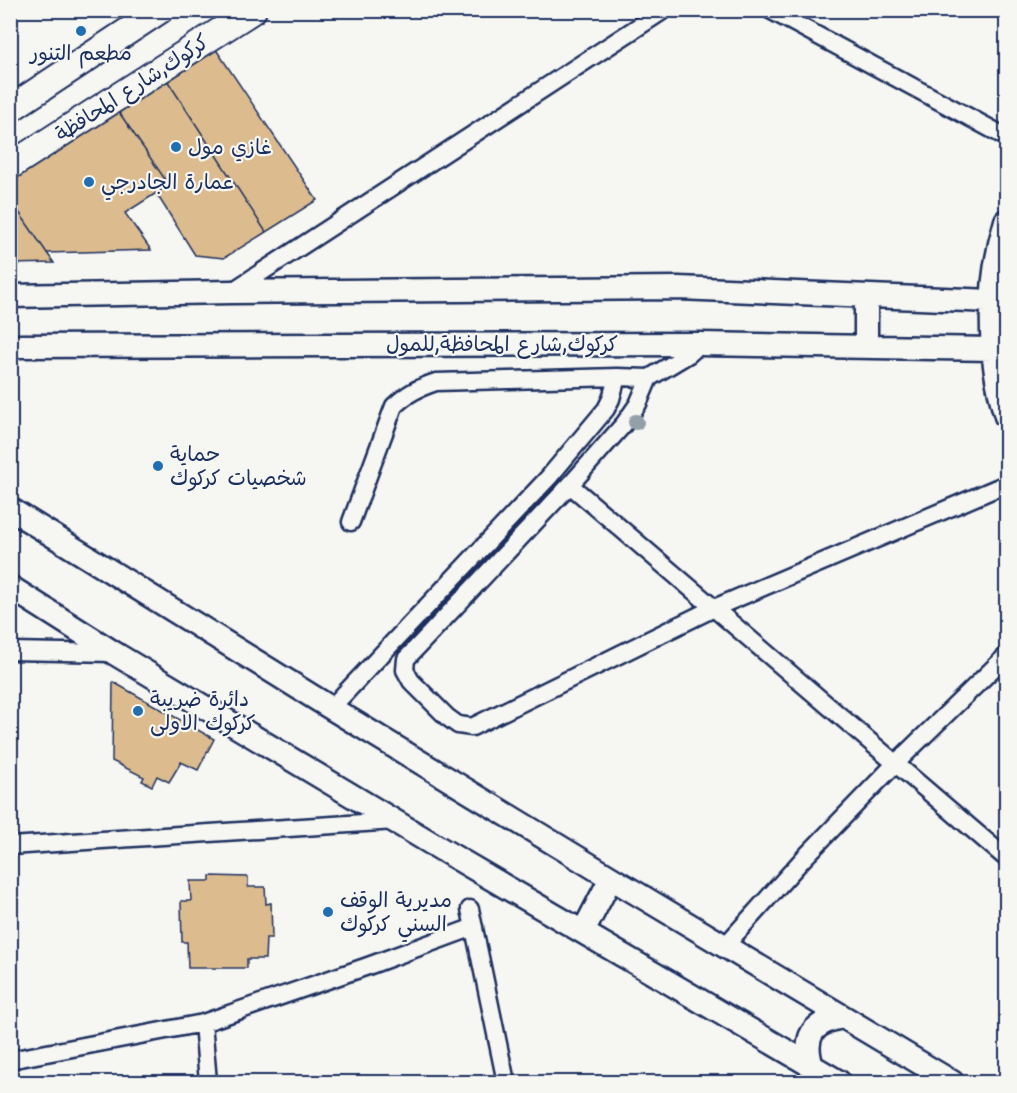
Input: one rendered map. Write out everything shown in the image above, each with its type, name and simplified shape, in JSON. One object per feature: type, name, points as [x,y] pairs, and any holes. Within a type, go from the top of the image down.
[{"type":"main road","points":[[10,109],[160,10]]},
{"type":"main road","name":"كركوك,شارع المحافظة","points":[[10,166],[253,10]]},
{"type":"main road","points":[[1006,221],[992,301],[993,349],[1006,416]]},
{"type":"main road","points":[[10,296],[678,288],[992,301]]},
{"type":"main road","points":[[866,296],[866,347]]},
{"type":"main road","name":"كركوك,شارع المحافظة,للمول","points":[[10,346],[700,344],[993,349]]},
{"type":"main road","points":[[10,509],[331,708],[952,1083]]},
{"type":"main road","points":[[10,588],[114,653],[839,1083]]},
{"type":"main road","points":[[583,932],[611,878]]},
{"type":"main road","points":[[812,1067],[808,1044],[813,1031],[827,1021],[843,1017]]},
{"type":"street","points":[[231,292],[664,10]]},
{"type":"street","points":[[770,10],[1006,137]]},
{"type":"street","points":[[351,522],[394,406],[418,387],[436,382],[649,378],[689,354],[700,344]]},
{"type":"street","points":[[331,708],[549,477],[606,409],[617,377]]},
{"type":"street","points":[[649,378],[632,415],[570,485],[406,659],[405,670],[411,681],[447,717],[459,725],[472,728],[714,608],[1006,484]]},
{"type":"street","points":[[570,485],[1006,858]]},
{"type":"street","points":[[10,651],[114,653]]},
{"type":"street","points":[[725,946],[802,860],[896,763],[1006,656]]},
{"type":"street","points":[[10,846],[395,820]]},
{"type":"street","points":[[470,909],[506,1083]]},
{"type":"street","points":[[10,1060],[202,1023],[474,927]]},
{"type":"street","points":[[202,1023],[208,1083]]},
{"type":"building","points":[[213,45],[317,200],[266,232],[165,77]]},
{"type":"building","name":"غازي مول","points":[[165,77],[266,232],[224,258],[195,255],[156,193],[169,185],[116,108]]},
{"type":"building","name":"عمارة الجادرجي","points":[[116,108],[169,185],[125,213],[151,250],[47,253],[10,199],[10,179]]},
{"type":"building","points":[[10,199],[47,253],[54,263],[10,264]]},
{"type":"building","name":"دائرة ضريبة كركوك الاولى","points":[[113,682],[214,739],[198,770],[181,762],[169,782],[157,776],[152,786],[142,781],[144,777],[112,761]]},
{"type":"building","points":[[210,876],[248,877],[248,887],[265,887],[266,904],[271,903],[272,938],[266,938],[265,959],[247,959],[247,968],[188,968],[187,942],[182,942],[181,901],[191,901],[190,881],[210,881]]},
{"type":"place","name":"مطعم التنور","points":[[81,31]]},
{"type":"place","name":"غازي مول","points":[[176,147]]},
{"type":"place","name":"عمارة الجادرجي","points":[[89,182]]},
{"type":"place","name":"حماية شخصيات كركوك","points":[[158,466]]},
{"type":"place","name":"دائرة ضريبة كركوك الاولى","points":[[138,711]]},
{"type":"place","name":"مديرية الوقف السني كركوك","points":[[328,912]]}]
